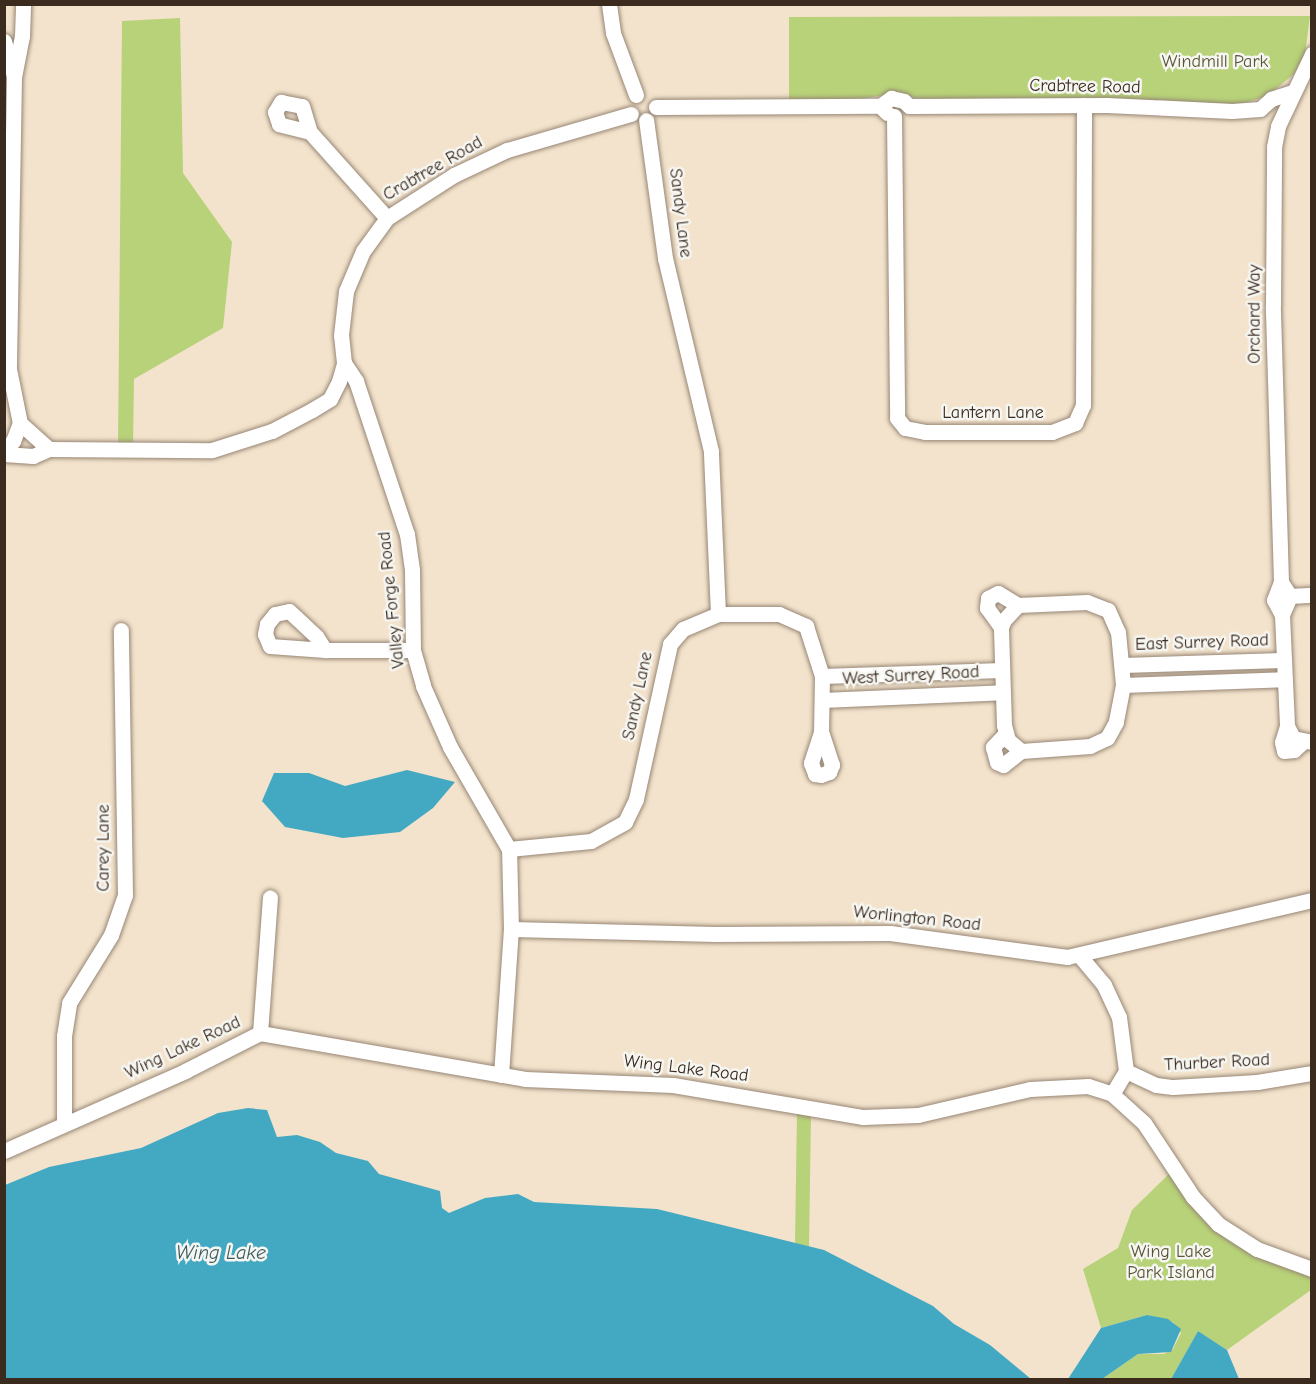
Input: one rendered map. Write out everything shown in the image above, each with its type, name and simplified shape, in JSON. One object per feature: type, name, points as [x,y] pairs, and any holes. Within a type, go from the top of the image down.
[{"type":"street","points":[[23,4],[22,36],[14,77],[9,174],[8,352],[11,387],[20,423],[49,449]]},
{"type":"street","points":[[609,4],[613,33],[636,95]]},
{"type":"street","points":[[4,41],[14,77]]},
{"type":"street","name":"Orchard Way","points":[[1282,615],[1274,600],[1281,582],[1273,305],[1272,174],[1278,126],[1311,54]]},
{"type":"street","name":"Crabtree Road","points":[[656,106],[880,106],[891,98],[900,99],[909,106],[1084,105],[1215,111],[1260,109],[1271,99],[1293,93]]},
{"type":"street","points":[[636,95],[649,95],[656,106],[646,120],[631,114],[629,103],[636,95]]},
{"type":"street","name":"Lantern Lane","points":[[894,116],[894,405],[897,429],[926,432],[1052,432],[1079,427],[1083,405],[1084,105]]},
{"type":"street","points":[[880,106],[894,116],[905,113],[909,106]]},
{"type":"street","points":[[1260,109],[1278,126]]},
{"type":"street","name":"Crabtree Road","points":[[330,399],[344,363],[342,329],[346,291],[363,251],[387,218],[454,175],[507,150],[631,114]]},
{"type":"street","name":"Sandy Lane","points":[[509,849],[591,841],[625,822],[636,799],[670,644],[694,622],[718,615],[711,451],[665,258],[646,120]]},
{"type":"street","points":[[310,132],[387,218]]},
{"type":"street","name":"Valley Forge Road","points":[[344,363],[363,404],[408,534],[412,570],[413,650],[439,725],[509,849]]},
{"type":"street","points":[[4,452],[33,456],[49,449],[212,450],[272,431],[330,399],[342,397],[363,404]]},
{"type":"street","points":[[4,452],[13,441],[20,423]]},
{"type":"street","points":[[1281,582],[1290,596],[1311,595]]},
{"type":"street","name":"East Surrey Road","points":[[1002,681],[1001,627],[987,608],[988,597],[998,593],[1018,606],[1087,602],[1102,605],[1116,624],[1123,675],[1282,660]]},
{"type":"street","name":"Orchard Way","points":[[1290,596],[1282,615],[1282,660],[1283,679],[1296,740]]},
{"type":"street","points":[[1001,627],[1018,606]]},
{"type":"street","points":[[718,615],[779,614],[806,626],[822,676],[821,732]]},
{"type":"street","name":"Carey Lane","points":[[64,1122],[67,1011],[75,988],[111,935],[125,895],[121,630]]},
{"type":"street","points":[[325,650],[413,650]]},
{"type":"street","points":[[1123,675],[1283,679]]},
{"type":"street","name":"West Surrey Road","points":[[822,700],[1002,681],[1005,734],[993,747],[997,762],[1004,765],[1021,752],[1069,750],[1100,743],[1116,722],[1123,675]]},
{"type":"street","points":[[822,676],[1002,681]]},
{"type":"street","points":[[1005,734],[1021,752]]},
{"type":"street","points":[[501,1075],[511,929],[509,849]]},
{"type":"street","points":[[260,1034],[270,897]]},
{"type":"street","name":"Worlington Road","points":[[511,929],[715,934],[890,933],[955,939],[1042,956],[1079,955],[1311,900]]},
{"type":"street","points":[[1079,955],[1104,986],[1116,1008],[1126,1071],[1112,1094]]},
{"type":"street","name":"Wing Lake Road","points":[[4,1151],[64,1122],[185,1071],[260,1034],[501,1075],[549,1081],[673,1084],[877,1118],[932,1113],[1047,1086],[1088,1086],[1112,1094],[1144,1123],[1193,1197],[1218,1224],[1257,1249],[1309,1264]]},
{"type":"street","name":"Thurber Road","points":[[1126,1071],[1156,1085],[1173,1087],[1257,1082],[1311,1073]]},
{"type":"green space","name":"Windmill Park","points":[[1310,16],[1305,54],[1294,74],[1267,96],[1241,104],[920,99],[898,93],[853,100],[789,100],[789,17]]},
{"type":"green space","points":[[180,18],[183,173],[232,242],[223,328],[134,379],[133,447],[118,447],[122,21]]},
{"type":"green space","points":[[797,1111],[811,1113],[809,1247],[795,1244]]},
{"type":"green space","name":"Wing Lake Park Island","points":[[1170,1173],[1201,1216],[1311,1274],[1311,1290],[1227,1350],[1198,1331],[1171,1379],[1102,1379],[1138,1354],[1164,1354],[1173,1349],[1181,1333],[1173,1322],[1147,1315],[1101,1328],[1083,1269],[1118,1248],[1132,1210]]},
{"type":"water","points":[[407,770],[455,782],[433,808],[400,832],[343,838],[285,827],[262,801],[274,773],[309,773],[345,786]]},
{"type":"water","name":"Wing Lake","points":[[248,1108],[267,1110],[277,1137],[297,1135],[320,1142],[336,1153],[368,1161],[379,1174],[440,1191],[442,1208],[449,1213],[485,1198],[518,1194],[534,1202],[657,1209],[824,1250],[933,1306],[954,1324],[990,1345],[1031,1379],[5,1379],[5,1185],[49,1167],[141,1148],[218,1113]]},
{"type":"water","points":[[1147,1315],[1168,1319],[1181,1329],[1171,1352],[1138,1354],[1102,1379],[1068,1379],[1101,1328]]},
{"type":"water","points":[[1198,1331],[1227,1350],[1239,1379],[1171,1379]]}]
